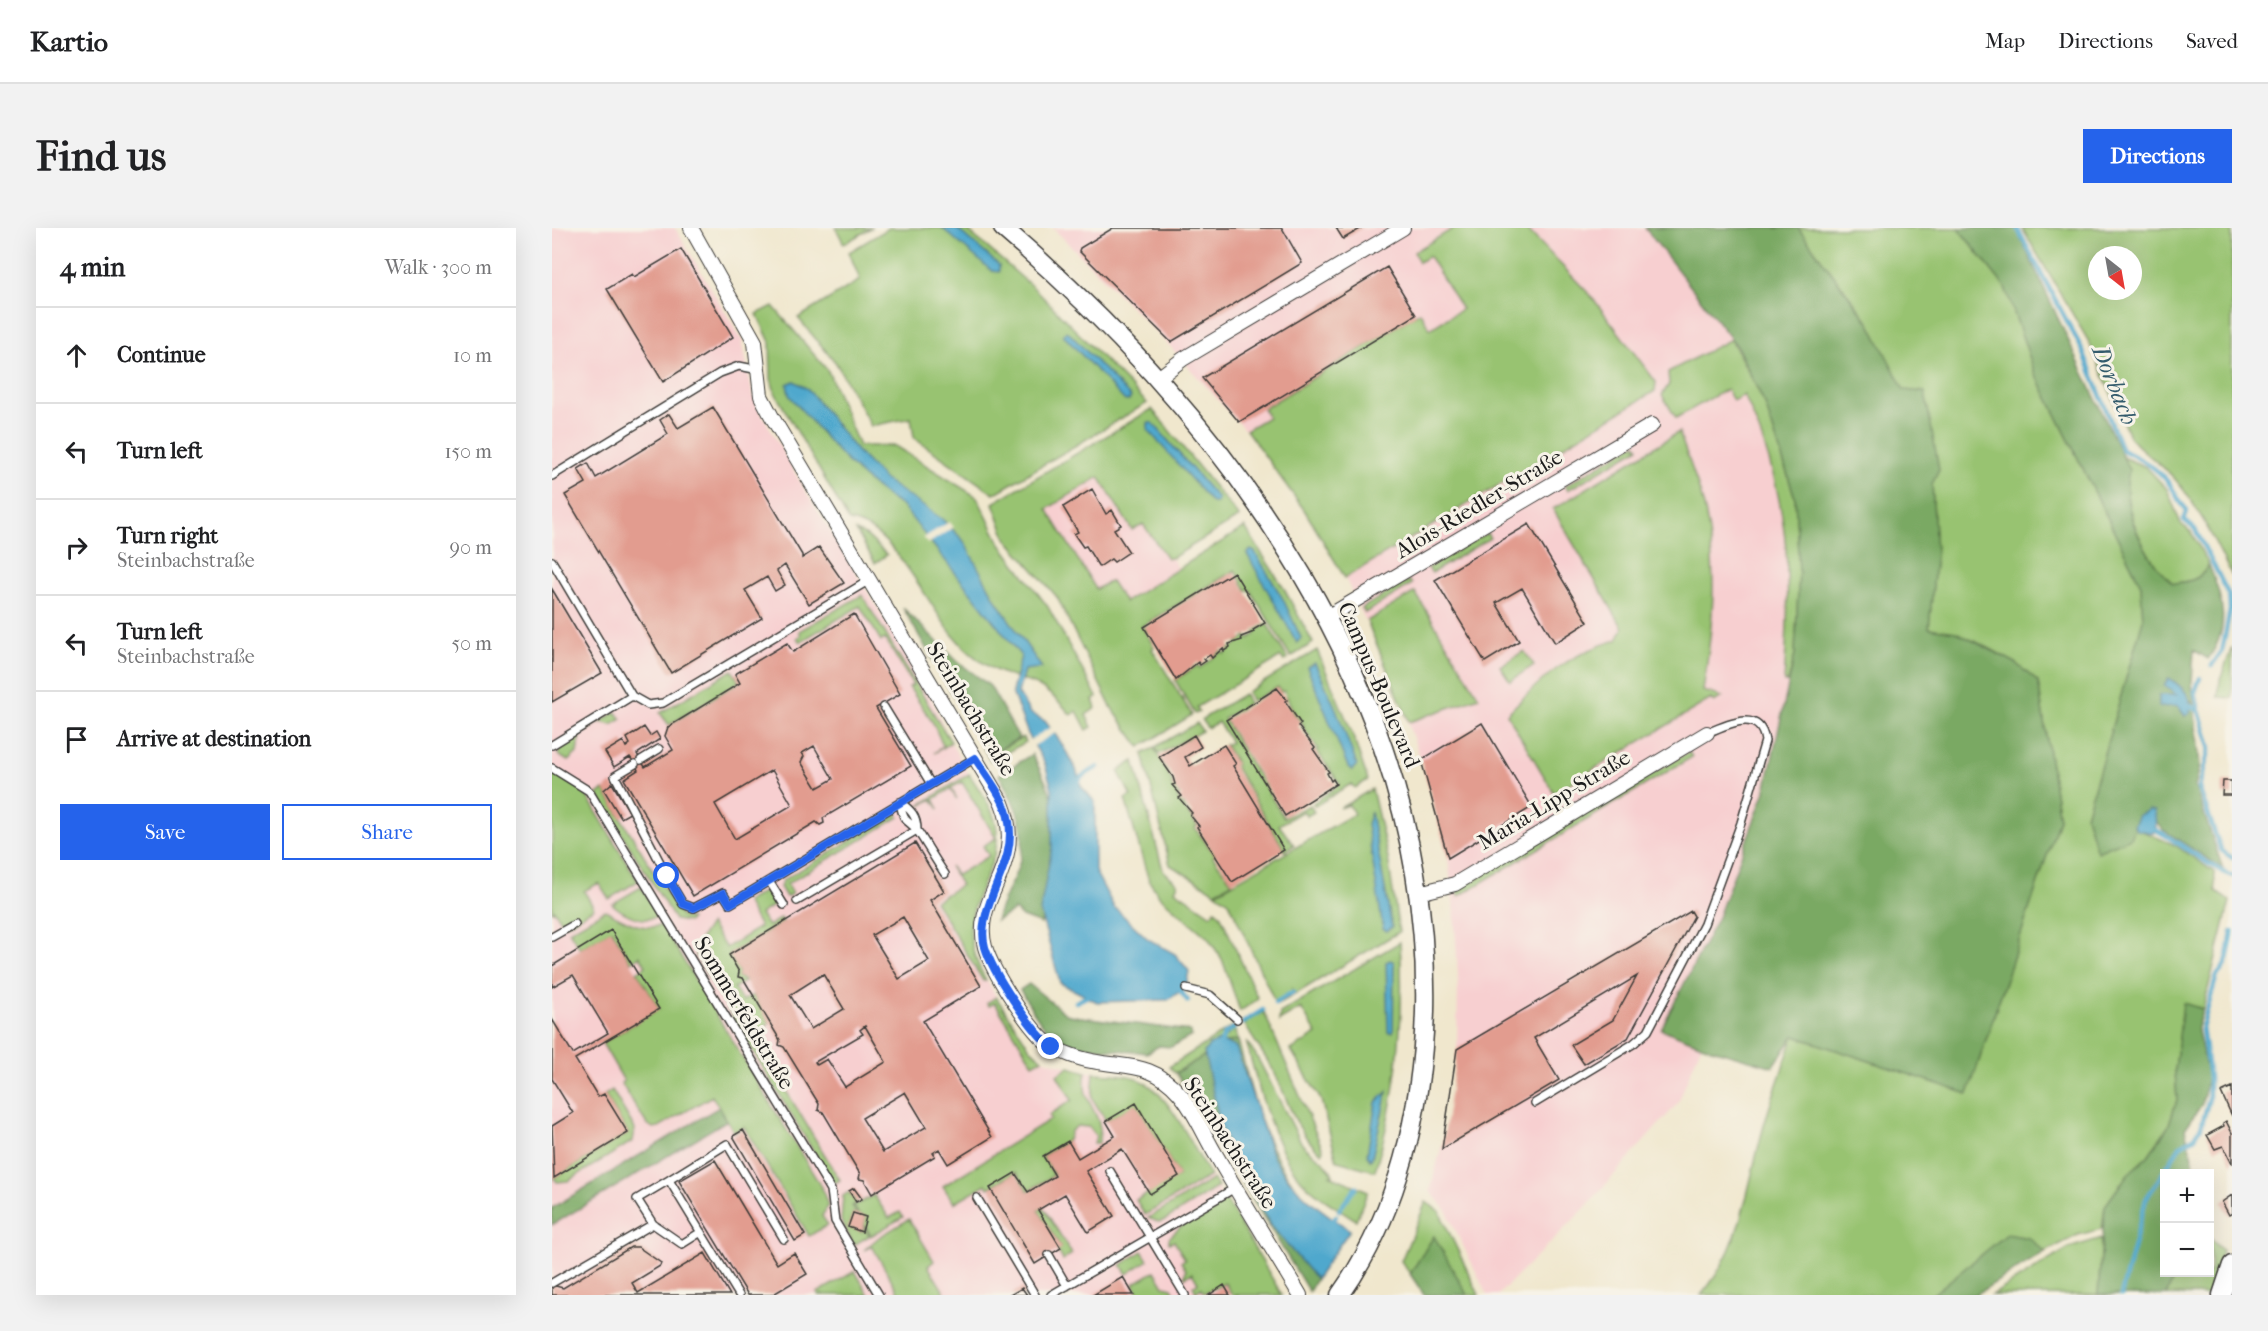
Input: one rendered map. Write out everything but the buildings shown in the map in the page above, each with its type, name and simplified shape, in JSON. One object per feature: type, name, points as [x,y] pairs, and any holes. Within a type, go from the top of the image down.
[{"type":"street","name":"Steinbachstraße","points":[[691,228],[755,342],[761,396],[772,417],[993,787],[1009,821],[1010,842],[1006,862],[989,904],[984,924],[985,947],[1004,983],[1035,1032],[1051,1047],[1092,1061],[1146,1068],[1179,1093],[1300,1295]]},
{"type":"street","name":"Campus-Boulevard","points":[[1003,228],[1079,298],[1156,379],[1227,462],[1262,509],[1327,617],[1368,709],[1395,787],[1419,893],[1425,1006],[1416,1106],[1394,1189],[1374,1235],[1340,1295]]},
{"type":"street","points":[[1156,379],[1183,359],[1403,228]]},
{"type":"street","name":"Alois-Riedler-Straße","points":[[1327,617],[1652,425]]},
{"type":"street","name":"Maria-Lipp-Straße","points":[[1419,893],[1455,884],[1707,733]]},
{"type":"street","points":[[2222,1295],[2232,1265]]},
{"type":"lane","points":[[552,476],[720,373],[739,366],[759,370]]},
{"type":"lane","points":[[552,561],[632,696],[648,705],[663,703],[868,581]]},
{"type":"lane","points":[[552,745],[632,696]]},
{"type":"lane","points":[[884,706],[931,784]]},
{"type":"lane","points":[[1534,1103],[1642,1037],[1704,924],[1741,824],[1765,741],[1764,732],[1756,723],[1743,719],[1707,733]]},
{"type":"lane","points":[[660,749],[615,776],[683,904],[694,908],[723,893],[730,904],[975,758]]},
{"type":"lane","name":"Sommerfeldstraße","points":[[552,768],[589,791],[831,1190],[835,1221],[879,1295]]},
{"type":"lane","points":[[900,802],[902,815],[908,824],[917,830],[945,874]]},
{"type":"lane","points":[[797,901],[917,830]]},
{"type":"lane","points":[[769,881],[784,905]]},
{"type":"lane","points":[[552,937],[575,924]]},
{"type":"lane","points":[[1186,989],[1210,995],[1237,1019]]},
{"type":"lane","points":[[701,1232],[682,1244],[653,1224],[637,1199],[727,1144],[784,1239]]},
{"type":"lane","points":[[1110,1171],[1185,1295]]},
{"type":"lane","points":[[669,1180],[739,1295]]},
{"type":"lane","points":[[1051,1295],[1235,1188]]},
{"type":"lane","points":[[977,1198],[1035,1295]]},
{"type":"lane","points":[[552,1283],[653,1224]]},
{"type":"lane","points":[[1048,1256],[1067,1286]]},
{"type":"shaded area","points":[[552,228],[675,228],[742,340],[752,392],[758,407],[800,482],[926,687],[951,743],[993,817],[997,832],[995,854],[970,915],[969,938],[976,963],[1030,1048],[1042,1059],[1082,1071],[1134,1078],[1143,1081],[1160,1094],[1282,1295],[552,1295]]},
{"type":"shaded area","points":[[1053,228],[1645,228],[1736,345],[1765,404],[1795,498],[1803,685],[1702,1043],[1678,1103],[1583,1210],[1498,1295],[1487,1295],[1446,1210],[1430,1191],[1449,1117],[1457,1049],[1458,975],[1454,909],[1448,858],[1421,760],[1385,661],[1345,578],[1305,511],[1260,447],[1168,344]]},
{"type":"shaded area","points":[[1100,477],[1177,555],[1172,558],[1178,568],[1124,602],[1096,590],[1047,508]]},
{"type":"green space","points":[[836,228],[871,228],[844,244]]},
{"type":"green space","points":[[889,228],[965,228],[1035,289],[1147,403],[994,494],[914,438],[911,418],[871,426],[836,363],[798,318],[860,280],[849,252]]},
{"type":"green space","points":[[1454,228],[1526,228],[1592,297],[1656,382],[1655,391],[1345,578],[1305,511],[1246,430],[1268,417],[1263,409],[1420,312],[1430,329],[1462,309],[1429,256],[1419,262],[1414,252]]},
{"type":"green space","points":[[1645,228],[1798,228],[1870,324],[1904,390],[1925,392],[1939,470],[1932,484],[1936,552],[1929,628],[1956,632],[2014,662],[2038,682],[2059,819],[1968,1094],[1794,1036],[1773,1067],[1712,1049],[1661,1029],[1718,917],[1765,791],[1795,654],[1799,571],[1795,498],[1765,404],[1736,345]]},
{"type":"green space","points":[[1798,228],[1958,228],[2005,287],[2034,370],[2141,585],[2143,620],[2086,816],[2098,852],[2135,828],[2175,845],[2214,872],[2216,892],[2230,901],[2203,1009],[2184,1003],[2175,1070],[2177,1100],[2168,1127],[2148,1156],[2128,1174],[2105,1206],[2102,1229],[2078,1235],[2045,1252],[2029,1238],[1939,1295],[1701,1295],[1716,1276],[1736,1233],[1772,1098],[1794,1035],[1968,1094],[2059,819],[2038,682],[2014,663],[1987,647],[1959,635],[1929,628],[1936,552],[1932,484],[1939,470],[1870,324]]},
{"type":"green space","points":[[1958,228],[2016,228],[2129,470],[2128,505],[2142,542],[2156,565],[2173,583],[2194,579],[2202,574],[2209,565],[2221,601],[2222,624],[2220,636],[2208,659],[2194,650],[2192,683],[2200,766],[2195,787],[2223,869],[2163,830],[2154,819],[2135,828],[2131,838],[2097,852],[2086,816],[2143,620],[2141,585],[2034,370],[2005,287]],"holes":[[[2165,685],[2192,702],[2185,716],[2178,706],[2177,696]]]},
{"type":"green space","points":[[2022,228],[2232,228],[2232,576],[2208,528],[2187,494],[2161,465],[2129,436],[2089,342]]},
{"type":"green space","points":[[773,306],[828,371],[859,446],[895,446],[977,497],[1000,543],[1048,607],[1097,697],[1093,700],[1096,708],[1086,715],[1092,727],[1087,730],[1077,711],[1071,715],[1055,698],[1041,688],[995,670],[962,646],[894,551],[880,536],[865,526],[849,521],[775,393],[771,379],[770,342],[757,314]]},
{"type":"green space","points":[[1731,339],[1765,404],[1795,498],[1799,571],[1795,654],[1788,682],[1784,682],[1787,570],[1780,502],[1760,432],[1744,395],[1733,401],[1727,389],[1676,418],[1662,395],[1669,384],[1668,372]]},
{"type":"green space","points":[[1152,409],[1239,517],[1172,558],[1167,558],[1143,524],[1132,530],[1099,477],[1047,509],[1096,589],[1111,581],[1125,602],[1245,527],[1283,587],[1313,643],[1291,657],[1235,570],[1142,626],[1154,647],[1152,649],[1192,715],[1140,747],[1111,707],[1057,597],[1006,538],[993,503]]},
{"type":"green space","points":[[1679,432],[1703,501],[1712,556],[1713,601],[1703,691],[1722,697],[1714,702],[1711,699],[1554,793],[1507,714],[1557,669],[1584,652],[1617,640],[1623,628],[1553,509]]},
{"type":"green space","points":[[1636,443],[1639,448],[1568,490],[1565,486]]},
{"type":"green space","points":[[2120,456],[2146,467],[2167,489],[2181,524],[2191,532],[2209,565],[2198,577],[2173,583],[2149,555],[2137,532],[2129,508],[2126,489],[2127,473]]},
{"type":"green space","points":[[856,531],[867,536],[887,555],[875,563]]},
{"type":"green space","points":[[1487,533],[1490,538],[1432,573],[1428,568]]},
{"type":"green space","points":[[1409,580],[1412,584],[1365,613],[1362,608]]},
{"type":"green space","points":[[1415,592],[1479,697],[1409,722],[1367,621]]},
{"type":"green space","points":[[862,595],[951,742],[934,753],[943,746],[933,723],[909,687],[913,685],[885,639],[881,641],[860,606],[800,642],[797,638],[801,635],[799,631]]},
{"type":"green space","points":[[903,608],[957,661],[990,686],[1019,738],[988,756]]},
{"type":"green space","points":[[1267,624],[1288,659],[1284,661],[1281,657],[1197,707],[1199,712],[1195,714],[1175,680],[1198,665],[1200,668],[1222,651],[1224,654],[1246,636],[1248,639],[1256,634],[1255,631]]},
{"type":"green space","points":[[2232,647],[2232,698],[2218,697],[2220,680]]},
{"type":"green space","points":[[1317,650],[1350,728],[1368,780],[1355,788],[1351,784],[1315,806],[1313,803],[1340,784],[1316,750],[1318,749],[1294,713],[1284,691],[1281,692],[1278,687],[1252,701],[1247,692]]},
{"type":"green space","points":[[1524,651],[1534,665],[1510,681],[1500,666]]},
{"type":"green space","points":[[732,670],[739,682],[669,725],[660,713]]},
{"type":"green space","points":[[1244,694],[1249,703],[1224,719],[1284,818],[1310,805],[1314,812],[1307,816],[1303,811],[1279,825],[1294,845],[1285,851],[1235,766],[1237,764],[1225,745],[1231,742],[1218,722],[1207,728],[1202,719]]},
{"type":"green space","points":[[616,712],[622,719],[612,725],[600,722],[580,735],[577,753],[568,761],[558,755],[560,745]]},
{"type":"green space","points":[[1197,723],[1202,731],[1159,754],[1155,747]]},
{"type":"green space","points":[[1023,737],[1026,742],[991,761],[988,756]]},
{"type":"green space","points":[[1154,748],[1173,783],[1171,785],[1179,795],[1177,797],[1197,826],[1195,828],[1215,855],[1213,857],[1232,883],[1215,892],[1170,865],[1143,754]]},
{"type":"green space","points":[[1689,752],[1692,757],[1459,896],[1456,891]]},
{"type":"green space","points":[[1032,754],[1049,790],[1057,819],[1058,840],[1052,876],[1041,924],[1022,917],[1015,910],[996,921],[1022,850],[1021,824],[999,775]]},
{"type":"green space","points":[[1134,761],[1163,870],[1178,884],[1175,890],[1211,915],[1215,910],[1220,914],[1258,999],[1240,1011],[1222,959],[1208,938],[1160,897],[1149,881],[1125,799],[1131,796],[1118,771]]},
{"type":"green space","points":[[552,771],[584,791],[638,881],[609,899],[599,883],[584,891],[594,908],[567,925],[562,923],[554,910],[552,911]]},
{"type":"green space","points":[[969,774],[991,809],[997,832],[994,857],[976,901],[970,926],[973,951],[986,980],[983,981],[935,901],[961,885],[950,866],[957,875],[989,856],[983,846],[996,838],[962,782],[951,788],[957,799],[950,789],[934,799],[939,809],[932,799],[917,808],[922,819],[915,808]]},
{"type":"green space","points":[[1372,789],[1388,858],[1399,932],[1277,1005],[1295,994],[1292,989],[1275,1002],[1229,902],[1216,893],[1354,814],[1349,805],[1340,808]]},
{"type":"green space","points":[[604,790],[681,916],[691,919],[688,922],[675,920],[597,794]]},
{"type":"green space","points":[[897,813],[899,817],[787,884],[792,894],[786,897],[780,887],[783,880]]},
{"type":"green space","points":[[641,887],[659,916],[641,919],[623,912],[612,904]]},
{"type":"green space","points":[[763,892],[771,894],[776,904],[760,914],[768,926],[781,918],[783,922],[729,954],[739,972],[738,977],[745,981],[734,988],[742,1001],[753,995],[770,1023],[759,1030],[756,1041],[840,1180],[833,1184],[695,955],[700,939],[710,924],[726,948],[760,927],[746,902]]},
{"type":"green space","points":[[605,910],[639,926],[662,925],[822,1188],[828,1206],[822,1216],[828,1225],[809,1236],[744,1127],[734,1132],[712,1096],[659,1127],[653,1128],[646,1123],[621,1083],[624,1081],[602,1043],[659,1009],[637,972],[646,966],[640,956],[631,962],[612,930],[580,949],[569,931]]},
{"type":"green space","points":[[1400,942],[1401,1000],[1398,1058],[1389,1115],[1375,1171],[1337,1161],[1321,1100],[1291,1050],[1317,1034],[1301,1008],[1279,1021],[1280,1013]]},
{"type":"green space","points":[[1029,984],[1066,1014],[1190,1031],[1192,1036],[1171,1047],[1159,1046],[1147,1053],[1069,1043],[1049,1032],[1037,1017],[1020,990]]},
{"type":"green space","points":[[996,997],[1030,1048],[1042,1059],[1033,1064],[995,1003],[989,1006],[987,1003]]},
{"type":"green space","points":[[2183,1003],[2203,1009],[2197,1027],[2208,1077],[2202,1104],[2185,1129],[2195,1169],[2160,1169],[2160,1277],[2174,1277],[2166,1295],[2098,1295],[2105,1206],[2128,1174],[2148,1156],[2168,1127],[2177,1100],[2175,1070]]},
{"type":"green space","points":[[1264,1012],[1323,1150],[1322,1153],[1299,1127],[1274,1072],[1244,1023]]},
{"type":"green space","points":[[1233,1026],[1223,1034],[1221,1041],[1234,1029],[1238,1040],[1213,1046],[1204,1056],[1175,1073],[1169,1067]]},
{"type":"green space","points":[[1238,1040],[1260,1118],[1276,1156],[1297,1189],[1342,1229],[1309,1292],[1176,1073],[1204,1056],[1213,1046]]},
{"type":"green space","points":[[1246,1041],[1256,1055],[1302,1144],[1327,1166],[1333,1175],[1329,1175],[1368,1191],[1356,1220],[1310,1188],[1288,1162],[1266,1111]]},
{"type":"green space","points":[[1069,1067],[1086,1072],[1086,1094],[1099,1123],[1099,1143],[1094,1143],[1096,1136],[1089,1127],[1077,1126],[1071,1131],[1068,1140],[1042,1156],[1054,1175],[1028,1191],[1016,1172],[988,1188],[986,1184],[954,1203],[943,1186],[1051,1119],[1049,1115],[1072,1100],[1057,1075]]},
{"type":"green space","points":[[1094,1073],[1133,1077],[1154,1089],[1173,1111],[1210,1176],[1145,1215],[1136,1200],[1179,1176],[1136,1104],[1106,1121],[1092,1098]]},
{"type":"green space","points":[[612,1090],[635,1129],[633,1141],[568,1181],[557,1182],[554,1178],[628,1133],[605,1095]]},
{"type":"green space","points":[[719,1107],[726,1121],[552,1225],[552,1208]]},
{"type":"green space","points":[[1213,1179],[1218,1187],[1165,1220],[1159,1222],[1148,1218]]},
{"type":"green space","points":[[849,1192],[856,1203],[852,1206],[857,1214],[853,1213],[848,1227],[862,1232],[864,1227],[869,1236],[854,1245],[841,1221],[843,1196]]},
{"type":"green space","points":[[874,1195],[889,1218],[900,1212],[903,1217],[871,1236],[864,1224],[866,1217],[859,1215],[854,1206]]},
{"type":"green space","points":[[1226,1200],[1282,1295],[1232,1295],[1225,1283],[1204,1293],[1201,1288],[1196,1292],[1193,1286],[1198,1283],[1192,1273],[1184,1278],[1186,1270],[1181,1262],[1185,1259],[1174,1241],[1169,1243],[1169,1238],[1180,1227]]},
{"type":"green space","points":[[1426,1202],[1439,1211],[1479,1295],[1466,1295],[1434,1237],[1410,1274],[1401,1261]]},
{"type":"green space","points":[[1043,1207],[1072,1254],[1063,1260],[1057,1250],[1061,1247],[1038,1210]]},
{"type":"green space","points":[[909,1219],[934,1261],[928,1266],[946,1295],[900,1295],[872,1246],[864,1250],[879,1237]]},
{"type":"green space","points":[[2007,1234],[2029,1238],[2045,1252],[1975,1295],[1932,1295]]},
{"type":"green space","points":[[1434,1236],[1466,1295],[1424,1295],[1410,1274]]},
{"type":"green space","points":[[2102,1238],[2098,1295],[1992,1295],[2069,1248]]},
{"type":"green space","points":[[2214,1242],[2222,1250],[2210,1295],[2166,1295],[2174,1277],[2214,1277]]},
{"type":"green space","points":[[1142,1251],[1148,1260],[1127,1274],[1121,1265]]},
{"type":"green space","points":[[855,1271],[869,1295],[818,1295],[817,1293]]},
{"type":"green space","points":[[1155,1271],[1164,1286],[1172,1288],[1176,1295],[1140,1295],[1133,1284]]},
{"type":"water","points":[[942,228],[956,228],[999,265],[999,272],[992,271]]},
{"type":"water","points":[[1067,331],[1131,397],[1129,400],[1125,401],[1063,335]]},
{"type":"water","points":[[794,381],[808,389],[856,450],[885,480],[942,519],[963,540],[997,602],[1042,668],[1024,670],[1018,693],[1030,713],[1045,721],[1060,741],[1076,769],[1081,786],[1095,802],[1095,871],[1114,907],[1148,939],[1175,954],[1189,971],[1186,987],[1168,1000],[1097,1002],[1060,983],[1040,911],[1052,847],[1052,789],[1045,764],[1028,734],[1012,692],[1021,656],[903,507],[886,496],[856,470],[789,395],[787,384]]},
{"type":"water","points":[[1148,423],[1153,423],[1218,499],[1217,503],[1212,503],[1148,430]]},
{"type":"water","points":[[1251,550],[1255,552],[1283,599],[1301,638],[1297,643],[1247,554]]},
{"type":"water","points":[[1315,663],[1336,709],[1357,765],[1352,770],[1348,767],[1307,667]]},
{"type":"water","points":[[2169,678],[2183,689],[2190,701],[2190,713],[2185,716],[2178,706],[2159,707],[2159,695],[2176,695],[2164,685]]},
{"type":"water","points":[[2149,810],[2155,811],[2156,830],[2153,833],[2137,830],[2134,826],[2139,815]]},
{"type":"water","points":[[1371,812],[1392,927],[1387,931],[1383,929],[1367,824]]},
{"type":"water","points":[[1390,960],[1394,962],[1393,1032],[1388,1032],[1386,962]]},
{"type":"water","points":[[1219,1041],[1236,1047],[1273,1157],[1280,1169],[1307,1198],[1350,1230],[1316,1279],[1272,1227],[1242,1175],[1221,1128],[1204,1052],[1209,1045]]},
{"type":"water","points":[[1387,1092],[1370,1160],[1367,1155],[1376,1102]]},
{"type":"pier","points":[[949,522],[954,527],[928,544],[923,538]]},
{"type":"pier","points":[[1053,726],[1057,732],[1032,747],[1028,741]]},
{"type":"waterway","name":"Dorbach","points":[[2017,228],[2083,351],[2122,450],[2151,466],[2164,477],[2187,510],[2184,520],[2195,529],[2229,595],[2230,610],[2222,651],[2212,665]]},
{"type":"waterway","name":"Dorbach","points":[[2199,711],[2195,692],[2200,678]]},
{"type":"waterway","points":[[2187,704],[2199,711],[2210,747],[2199,788],[2221,850],[2232,858]]},
{"type":"waterway","points":[[1078,783],[1081,777],[1098,767]]},
{"type":"waterway","points":[[2156,830],[2212,866],[2232,876]]},
{"type":"waterway","points":[[2121,1295],[2146,1199],[2181,1145],[2195,1137],[2201,1127],[2209,1099],[2209,1077],[2202,1028],[2217,975],[2226,961],[2232,932]]},
{"type":"waterway","points":[[1177,987],[1188,1001]]},
{"type":"waterway","points":[[1275,1003],[1293,992]]},
{"type":"waterway","points":[[1076,1002],[1090,995]]},
{"type":"waterway","points":[[1243,1023],[1263,1010]]},
{"type":"waterway","points":[[1220,1046],[1224,1034],[1234,1028]]},
{"type":"waterway","points":[[1339,1210],[1356,1187]]},
{"type":"waterway","points":[[1331,1224],[1336,1216]]},
{"type":"route","points":[[667,876],[683,904],[694,908],[723,893],[730,904],[975,758],[1002,803],[1009,821],[1010,842],[1006,862],[989,904],[984,924],[985,947],[1004,983],[1035,1032],[1051,1047]]}]
